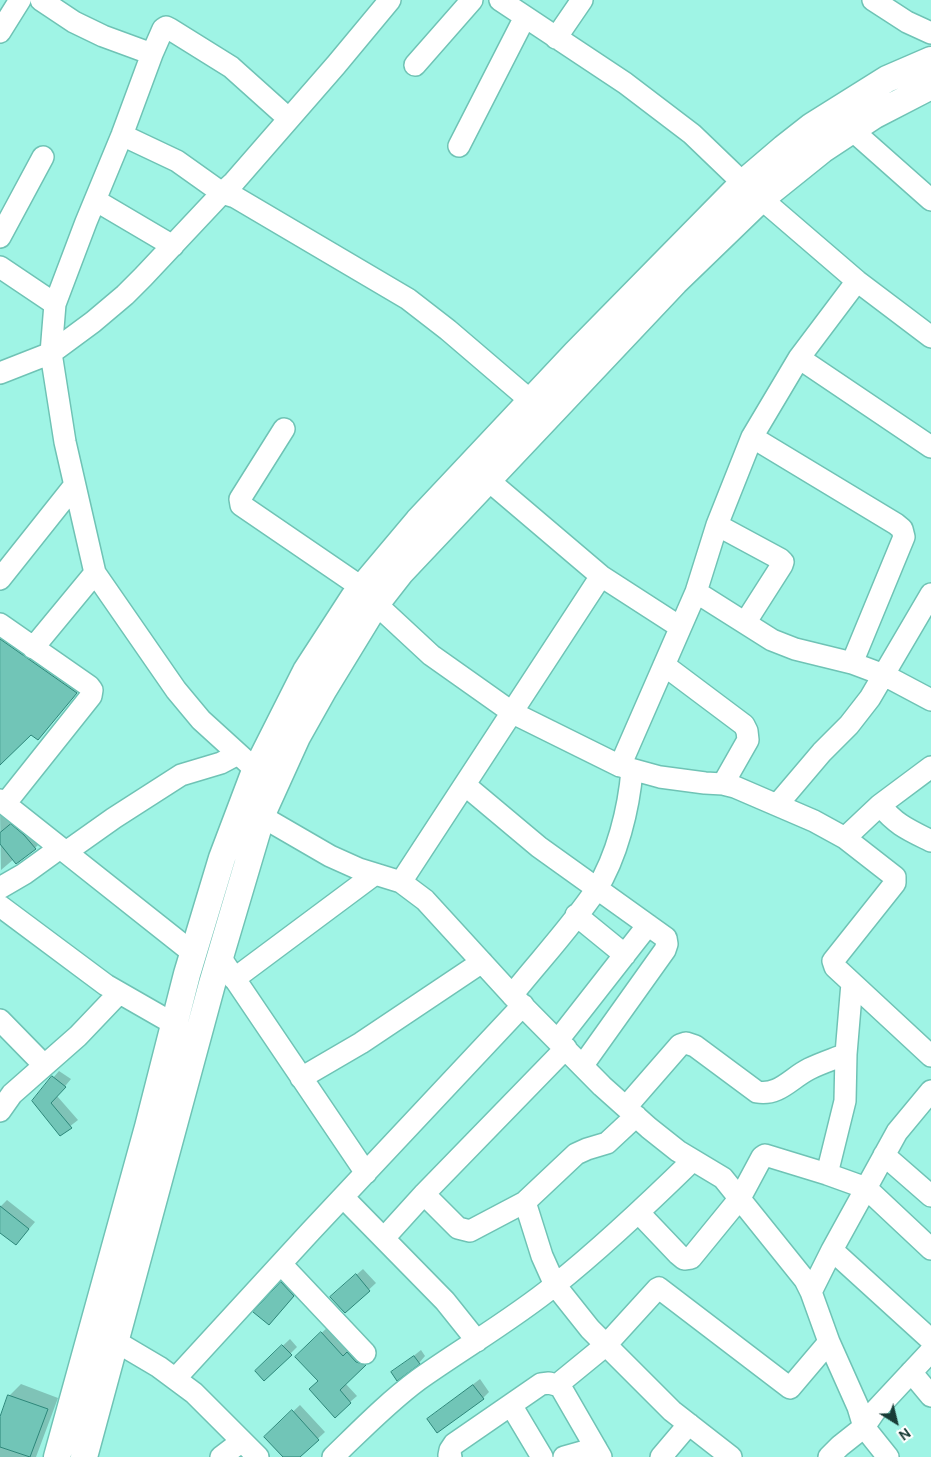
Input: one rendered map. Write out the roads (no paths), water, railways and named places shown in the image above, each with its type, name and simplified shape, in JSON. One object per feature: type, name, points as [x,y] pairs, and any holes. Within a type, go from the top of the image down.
[{"type":"main road","points":[[84,1457],[220,957],[261,816],[297,737],[324,689],[369,595],[401,572],[488,480],[675,282],[752,191],[812,126],[887,79],[931,60]]},
{"type":"main road","points":[[57,1457],[148,1127],[174,1024],[225,850],[247,762],[306,671],[369,595],[418,521],[576,353],[752,191],[822,150],[875,114],[931,86]]},
{"type":"street","points":[[0,32],[20,0]]},
{"type":"street","points":[[40,0],[74,22],[103,36],[152,54]]},
{"type":"street","points":[[0,373],[52,353],[125,295],[234,182],[342,59],[390,0]]},
{"type":"street","points":[[415,65],[472,0]]},
{"type":"street","points":[[500,0],[625,84],[692,134],[752,191],[857,281],[931,337]]},
{"type":"street","points":[[556,38],[582,0]]},
{"type":"street","points":[[873,0],[907,22],[931,33]]},
{"type":"street","points":[[459,146],[525,17]]},
{"type":"street","points":[[247,762],[201,720],[176,690],[95,573],[65,442],[52,353],[55,304],[163,29],[166,27],[230,67],[289,119]]},
{"type":"street","points":[[852,130],[931,200]]},
{"type":"street","points":[[122,135],[177,161],[222,193],[235,198],[408,299],[448,330],[531,401]]},
{"type":"street","points":[[0,237],[43,156]]},
{"type":"street","points":[[95,200],[173,246]]},
{"type":"street","points":[[0,267],[55,304]]},
{"type":"street","points":[[175,1379],[366,1173],[517,1000],[596,889],[616,847],[631,789],[626,768],[664,665],[696,592],[717,524],[752,437],[799,358],[857,281]]},
{"type":"street","points":[[799,358],[931,446]]},
{"type":"street","points":[[284,429],[240,499],[240,505],[369,595],[431,655],[513,713],[626,768],[660,777],[735,787],[814,821],[844,838],[895,877],[896,880],[832,961],[836,968],[931,1056]]},
{"type":"street","points":[[752,437],[902,529],[904,537],[852,664]]},
{"type":"street","points":[[488,480],[601,576],[680,627]]},
{"type":"street","points":[[0,578],[74,486]]},
{"type":"street","points":[[717,524],[780,558],[783,562],[746,623]]},
{"type":"street","points":[[33,648],[95,573]]},
{"type":"street","points":[[401,882],[601,576]]},
{"type":"street","points":[[696,592],[772,640],[795,649],[852,664],[928,693]]},
{"type":"street","points":[[777,805],[822,752],[849,725],[870,698],[931,594]]},
{"type":"street","points":[[0,624],[89,686],[92,690],[91,696],[2,802],[194,953]]},
{"type":"street","points":[[664,665],[744,724],[748,740],[723,784]]},
{"type":"street","points":[[0,888],[181,775],[221,763],[247,762]]},
{"type":"street","points":[[844,838],[880,805],[931,766]]},
{"type":"street","points":[[465,785],[539,847],[666,938],[668,944],[583,1065]]},
{"type":"street","points":[[880,805],[897,824],[931,841]]},
{"type":"street","points":[[261,816],[330,856],[401,882],[425,900],[517,1000],[602,1086],[678,1151],[723,1178],[805,1280],[829,1342],[858,1407],[864,1427],[888,1457]]},
{"type":"street","points":[[234,979],[375,874]]},
{"type":"street","points":[[0,906],[43,940],[119,993],[174,1024]]},
{"type":"street","points":[[576,915],[625,955]]},
{"type":"street","points":[[385,1237],[562,1044],[648,925]]},
{"type":"street","points":[[220,957],[366,1173]]},
{"type":"street","points":[[301,1078],[361,1043],[482,962]]},
{"type":"street","points":[[826,1174],[845,1101],[846,1054],[852,983]]},
{"type":"street","points":[[0,1111],[6,1087],[44,1065],[78,1036],[119,993]]},
{"type":"street","points":[[0,1020],[44,1065]]},
{"type":"street","points":[[424,1194],[458,1228],[470,1232],[525,1202],[576,1154],[607,1143],[680,1045],[686,1043],[695,1046],[757,1092],[767,1094],[809,1069],[846,1054]]},
{"type":"street","points":[[811,1292],[897,1132],[931,1091]]},
{"type":"street","points":[[639,1212],[678,1254],[684,1258],[691,1258],[740,1198],[762,1157],[765,1155],[866,1188],[931,1249]]},
{"type":"street","points":[[884,1155],[931,1196]]},
{"type":"street","points":[[333,1457],[378,1414],[417,1381],[555,1285],[639,1212],[693,1160]]},
{"type":"street","points":[[343,1197],[385,1237],[445,1301],[477,1341]]},
{"type":"street","points":[[525,1202],[542,1256],[555,1285],[590,1329],[672,1411],[731,1457]]},
{"type":"street","points":[[832,1250],[931,1340]]},
{"type":"street","points":[[281,1264],[365,1353]]},
{"type":"street","points":[[560,1386],[562,1381],[606,1345],[659,1288],[787,1387],[793,1386],[829,1342]]},
{"type":"street","points":[[115,1341],[159,1367],[194,1394],[258,1457]]},
{"type":"street","points":[[829,1457],[864,1427],[875,1412],[931,1351]]},
{"type":"street","points":[[911,1372],[931,1396]]},
{"type":"street","points":[[451,1457],[450,1450],[454,1444],[542,1384],[549,1383],[560,1386],[598,1453],[564,1457]]},
{"type":"street","points":[[511,1405],[542,1457]]},
{"type":"street","points":[[661,1457],[689,1424]]},
{"type":"street","points":[[221,1457],[242,1441]]}]
